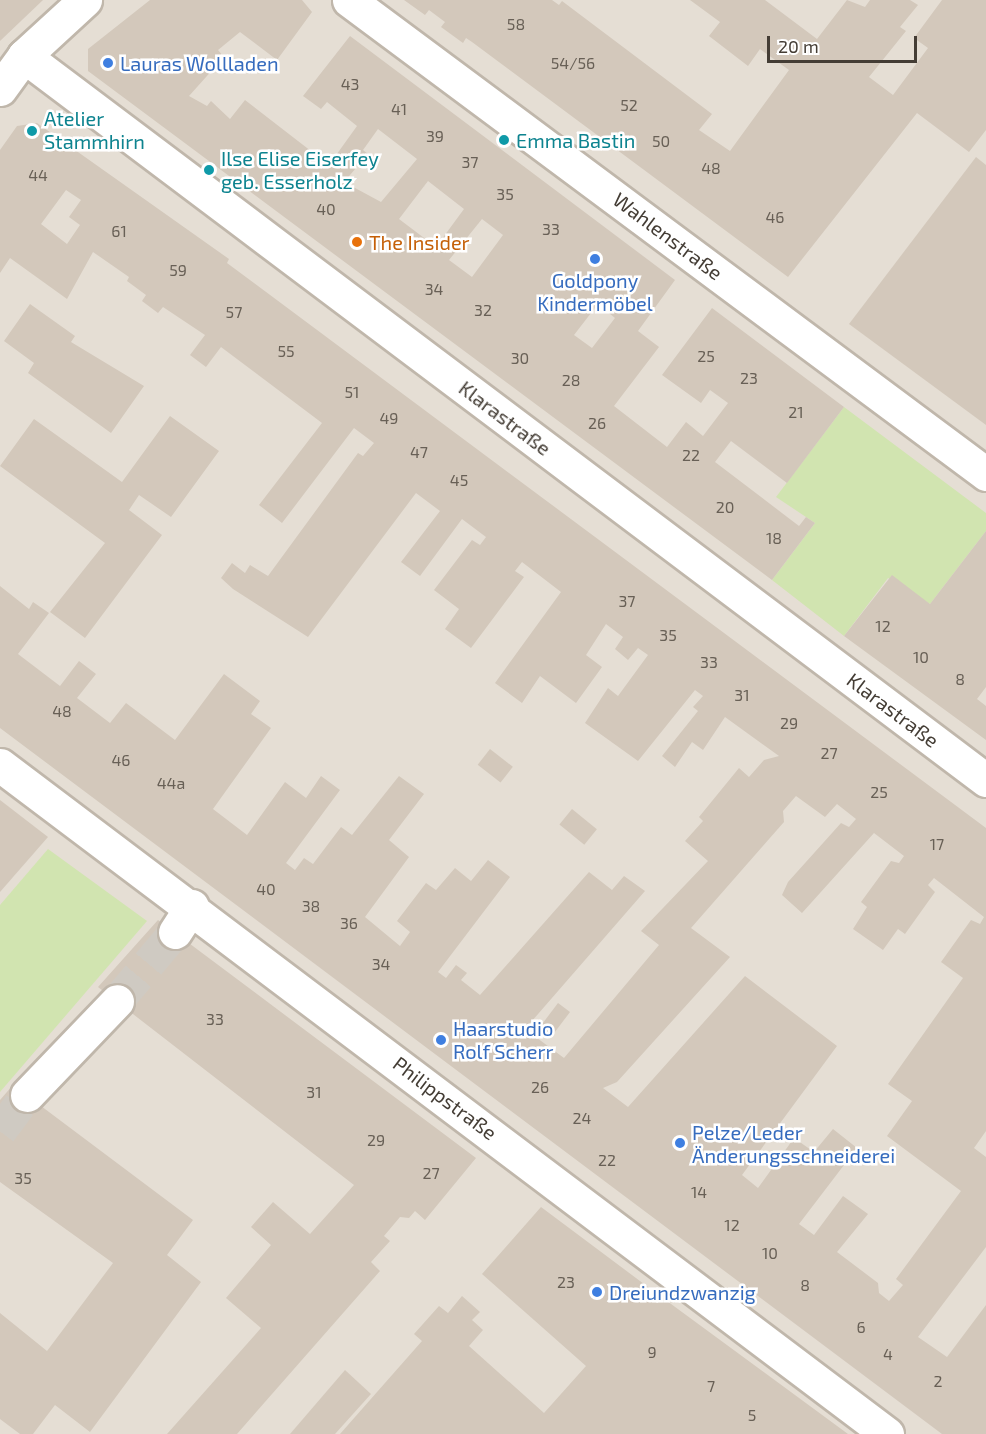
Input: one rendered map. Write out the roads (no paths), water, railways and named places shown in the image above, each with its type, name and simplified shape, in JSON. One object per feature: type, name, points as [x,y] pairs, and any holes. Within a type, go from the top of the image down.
[{"type":"street","points":[[0,89],[24,56],[85,0]]},
{"type":"street","name":"Wahlenstraße","points":[[348,0],[986,474]]},
{"type":"street","name":"Klarastraße","points":[[24,56],[986,780]]},
{"type":"street","name":"Philippstraße","points":[[0,765],[184,919],[887,1434]]},
{"type":"street","points":[[27,1095],[117,1001]]},
{"type":"tunnel","points":[[117,1001],[175,932]]},
{"type":"tunnel","points":[[0,1131],[27,1095]]},
{"type":"place","name":"Lauras Wollladen","points":[[108,63]]},
{"type":"place","name":"Atelier Stammhirn","points":[[32,131]]},
{"type":"place","name":"Emma Bastin","points":[[504,140]]},
{"type":"place","name":"Ilse Elise Eiserfey geb. Esserholz","points":[[209,170]]},
{"type":"place","name":"The Insider","points":[[357,242]]},
{"type":"place","name":"Goldpony Kindermöbel","points":[[595,259]]},
{"type":"place","name":"Haarstudio Rolf Scherr","points":[[441,1040]]},
{"type":"place","name":"Pelze/Leder Änderungsschneiderei","points":[[680,1143]]},
{"type":"place","name":"Dreiundzwanzig","points":[[597,1292]]}]
